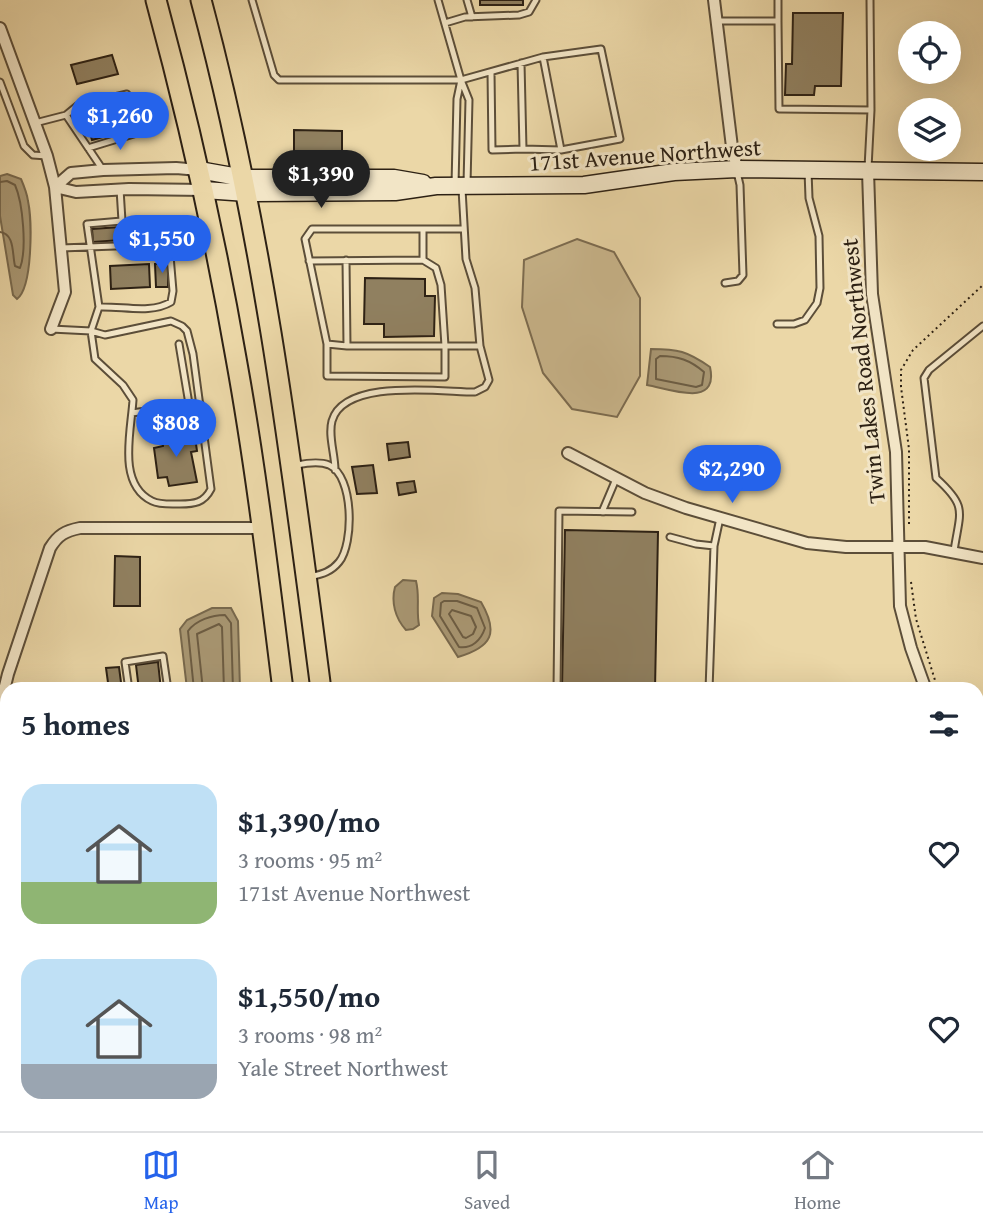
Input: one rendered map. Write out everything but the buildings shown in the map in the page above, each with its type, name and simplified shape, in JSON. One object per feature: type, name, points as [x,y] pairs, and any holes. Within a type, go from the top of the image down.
[{"type":"highway","points":[[156,0],[200,170],[237,359],[282,682]]},
{"type":"highway","points":[[201,0],[245,186],[292,465],[320,682]]},
{"type":"street","points":[[715,0],[732,147],[737,169]]},
{"type":"street","points":[[0,27],[47,156],[55,187],[65,292],[51,329]]},
{"type":"street","points":[[55,187],[71,173],[122,167],[200,170]]},
{"type":"street","name":"171st Avenue Northwest","points":[[204,190],[245,186],[395,192],[436,186],[584,185],[674,172],[737,169],[983,172]]},
{"type":"street","name":"171st Avenue Northwest","points":[[200,170],[245,186]]},
{"type":"street","name":"Twin Lakes Road Northwest","points":[[868,171],[872,294],[896,452],[900,606],[923,682]]},
{"type":"street","points":[[55,187],[76,192],[120,189],[204,190]]},
{"type":"street","points":[[568,453],[645,493],[720,518],[807,542],[846,547],[925,547],[983,558]]},
{"type":"street","points":[[6,682],[50,548],[60,535],[80,528],[262,528]]},
{"type":"lane","points":[[252,0],[274,75],[279,80],[461,80],[543,57],[601,49],[620,139],[561,150],[492,150],[491,72]]},
{"type":"lane","points":[[438,0],[469,100],[461,186]]},
{"type":"lane","points":[[467,0],[472,17]]},
{"type":"lane","points":[[445,23],[472,17],[519,15],[529,12],[536,0]]},
{"type":"lane","points":[[778,0],[779,109],[871,110]]},
{"type":"lane","points":[[868,171],[871,150],[870,0]]},
{"type":"lane","points":[[717,22],[778,21]]},
{"type":"lane","points":[[543,57],[561,150]]},
{"type":"lane","points":[[522,63],[523,149]]},
{"type":"lane","points":[[335,470],[331,427],[335,412],[345,402],[360,395],[386,391],[475,392],[485,387],[489,380],[480,346],[475,288],[466,259],[463,229],[457,99],[461,80]]},
{"type":"lane","points":[[0,82],[24,146],[33,155],[47,156]]},
{"type":"lane","points":[[35,122],[66,115],[77,106],[127,94],[137,133],[88,148]]},
{"type":"lane","points":[[66,115],[103,170]]},
{"type":"lane","points":[[725,283],[738,281],[743,275],[737,169]]},
{"type":"lane","points":[[776,324],[794,324],[805,320],[820,295],[819,236],[809,198],[808,171]]},
{"type":"lane","points":[[51,329],[91,331],[105,335],[171,321],[187,331],[193,354],[211,489],[207,496],[196,504],[160,504],[151,501],[135,487],[130,471],[133,400],[130,391],[94,359],[91,331],[99,307],[87,223],[122,221],[120,189]]},
{"type":"lane","points":[[309,261],[423,260],[436,268],[441,285],[445,376],[327,376],[327,344],[309,261],[305,239],[312,229],[463,229]]},
{"type":"lane","points":[[423,229],[423,260]]},
{"type":"lane","points":[[61,248],[169,244],[173,291],[171,302],[164,307],[146,310],[124,306],[99,307]]},
{"type":"lane","points":[[346,260],[347,346]]},
{"type":"lane","points":[[954,551],[960,511],[955,495],[936,478],[924,378],[929,370],[983,326]]},
{"type":"lane","points":[[179,344],[189,404]]},
{"type":"lane","points":[[327,344],[480,346]]},
{"type":"lane","points":[[132,413],[200,403]]},
{"type":"lane","points":[[292,465],[315,462],[331,466],[341,475],[350,525],[349,541],[340,561],[327,573],[307,578]]},
{"type":"lane","points":[[602,512],[617,478]]},
{"type":"lane","points":[[557,682],[559,511],[632,512]]},
{"type":"lane","points":[[709,682],[714,546],[720,518]]},
{"type":"lane","points":[[670,537],[714,546]]},
{"type":"lane","points":[[128,682],[125,662],[163,656],[167,682]]},
{"type":"path","points":[[910,578],[916,619],[936,682]]},
{"type":"shaded area","points":[[577,239],[614,252],[640,298],[640,376],[617,417],[572,409],[543,373],[522,307],[524,260]]},
{"type":"water","points":[[7,174],[21,179],[29,210],[29,268],[22,292],[17,299],[13,295],[0,216],[0,176]]},
{"type":"water","points":[[651,349],[682,352],[710,367],[711,380],[707,388],[690,393],[647,385]]},
{"type":"water","points":[[403,580],[416,581],[418,592],[419,625],[406,630],[399,620],[394,604],[395,587]]},
{"type":"water","points":[[442,593],[458,594],[481,602],[491,630],[485,643],[478,649],[458,657],[432,616],[434,598]]},
{"type":"water","points":[[212,608],[231,608],[238,621],[240,682],[186,682],[180,629],[187,620]]}]
